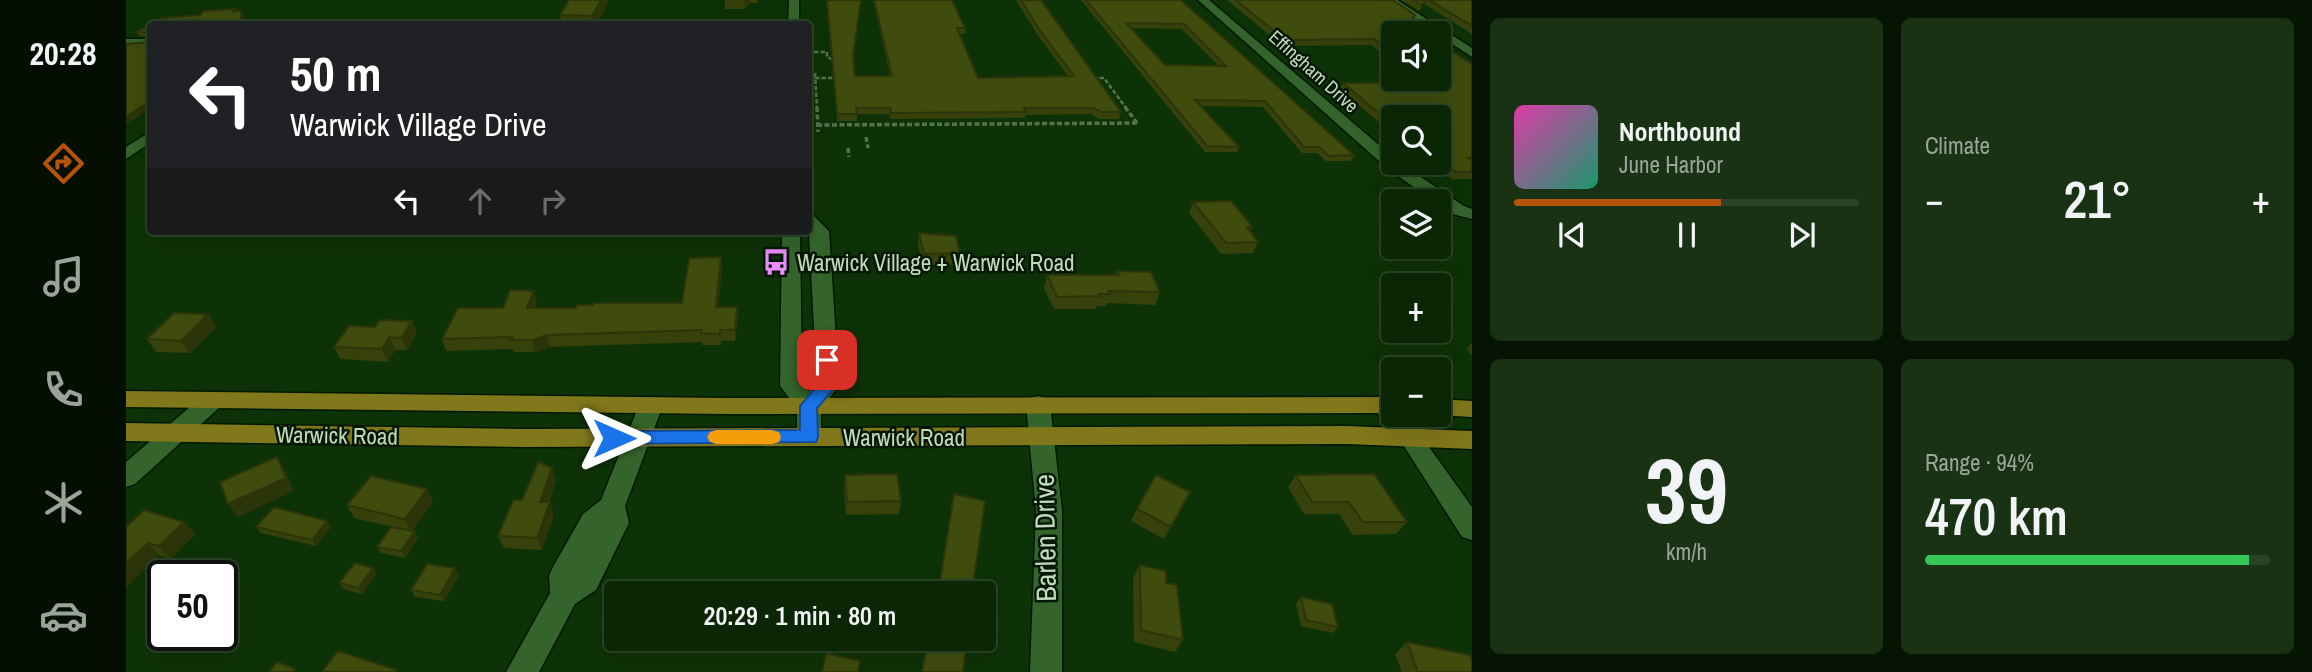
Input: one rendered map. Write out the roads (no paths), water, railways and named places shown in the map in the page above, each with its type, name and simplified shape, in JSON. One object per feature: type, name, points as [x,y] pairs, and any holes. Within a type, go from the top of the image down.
[{"type":"main road","name":"Warwick Road","points":[[126,399],[809,406],[1381,405]]},
{"type":"main road","points":[[1451,408],[1472,409]]},
{"type":"main road","name":"Warwick Road","points":[[126,432],[637,437],[1411,437],[1472,440]]},
{"type":"street","points":[[794,0],[794,21]]},
{"type":"street","name":"Effingham Drive","points":[[1203,0],[1395,167],[1458,209],[1472,214]]},
{"type":"street","points":[[1390,0],[1472,53]]},
{"type":"street","points":[[126,43],[147,42]]},
{"type":"street","points":[[127,154],[147,138]]},
{"type":"street","points":[[809,406],[828,386],[820,231],[812,224]]},
{"type":"street","points":[[791,235],[791,386],[809,406],[809,437]]},
{"type":"street","points":[[126,477],[213,400]]},
{"type":"street","name":"Barlen Drive","points":[[1038,404],[1049,510],[1046,672]]},
{"type":"street","points":[[522,672],[565,595],[586,582],[616,523],[612,506],[651,405]]},
{"type":"street","points":[[1404,427],[1472,529]]},
{"type":"place","name":"Warwick Village + Warwick Road","points":[[776,262]]}]
